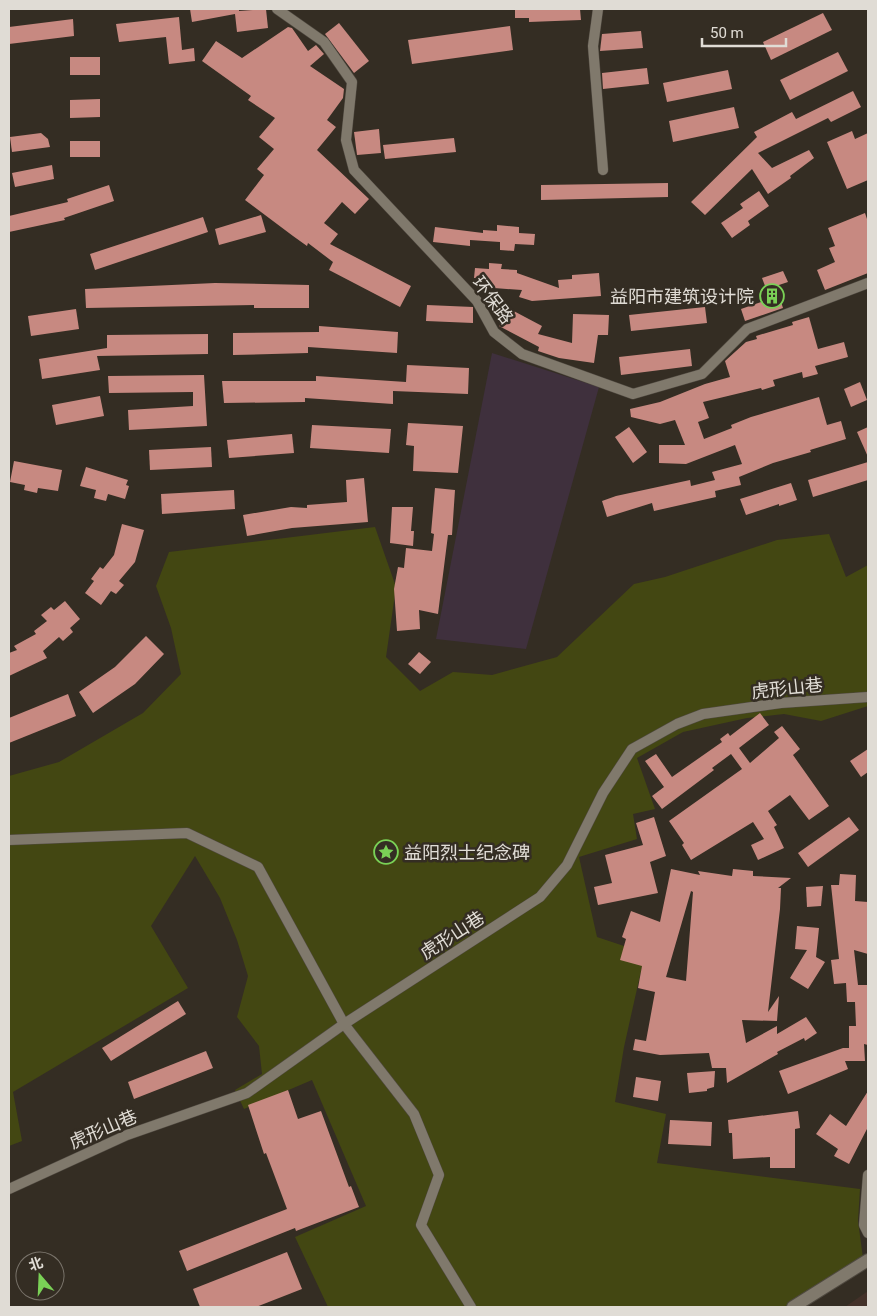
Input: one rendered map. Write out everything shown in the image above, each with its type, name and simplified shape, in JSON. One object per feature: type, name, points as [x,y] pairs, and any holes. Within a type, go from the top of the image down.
[{"type":"street","name":"环保路","points":[[277,9],[324,42],[352,82],[346,140],[354,170],[477,301],[494,332],[522,354],[633,394],[702,374],[747,329],[868,283]]},
{"type":"street","points":[[598,9],[593,46],[603,170]]},
{"type":"street","name":"虎形山巷","points":[[9,1189],[127,1135],[248,1093],[344,1024],[540,897],[567,865],[603,793],[632,749],[677,724],[703,714],[780,703],[868,696]]},
{"type":"street","points":[[9,840],[187,833],[258,867],[344,1024],[414,1114],[439,1175],[422,1224],[471,1307]]},
{"type":"street","points":[[868,1175],[864,1225],[868,1234]]},
{"type":"street","points":[[793,1307],[868,1260]]},
{"type":"shaded area","points":[[492,353],[599,387],[526,649],[436,639]]},
{"type":"shaded area","points":[[868,1291],[868,1307],[845,1307]]},
{"type":"green space","points":[[375,527],[396,587],[386,657],[420,691],[453,672],[492,675],[557,657],[634,584],[665,577],[777,540],[829,534],[846,577],[868,565],[868,706],[821,721],[784,714],[747,718],[683,732],[637,758],[655,809],[633,814],[637,839],[579,857],[597,937],[645,953],[624,1047],[615,1102],[666,1114],[657,1163],[860,1189],[858,1221],[863,1258],[784,1307],[328,1307],[295,1237],[366,1206],[312,1080],[244,1109],[235,1090],[262,1074],[259,1046],[237,1017],[248,976],[237,940],[220,898],[195,856],[151,926],[188,988],[13,1092],[22,1141],[9,1146],[9,776],[59,762],[143,713],[181,674],[171,628],[156,586],[169,552]]},
{"type":"building","points":[[190,9],[239,9],[239,11],[266,9],[268,28],[237,32],[235,14],[192,22]]},
{"type":"building","points":[[515,9],[580,9],[581,20],[529,22],[529,18],[515,18]]},
{"type":"building","points":[[823,13],[832,30],[771,60],[763,42]]},
{"type":"building","points":[[179,17],[182,50],[194,48],[195,61],[169,64],[166,37],[119,42],[116,24]]},
{"type":"building","points":[[73,19],[74,36],[9,44],[9,27]]},
{"type":"building","points":[[339,23],[369,61],[354,73],[325,34]]},
{"type":"building","points":[[510,26],[513,50],[412,64],[408,40]]},
{"type":"building","points":[[288,27],[292,28],[308,51],[316,45],[324,54],[310,66],[344,89],[343,98],[327,120],[336,127],[317,150],[369,199],[355,214],[342,202],[324,223],[338,234],[330,244],[411,286],[400,307],[329,270],[333,262],[308,243],[307,246],[245,200],[264,175],[257,169],[274,149],[259,137],[275,118],[248,100],[251,96],[202,61],[216,41],[242,58]]},
{"type":"building","points":[[641,31],[643,48],[600,51],[602,34]]},
{"type":"building","points":[[838,52],[848,71],[790,100],[780,80]]},
{"type":"building","points":[[70,57],[100,57],[100,75],[70,75]]},
{"type":"building","points":[[647,68],[649,84],[603,89],[602,73]]},
{"type":"building","points":[[728,70],[732,89],[667,102],[663,83]]},
{"type":"building","points":[[853,91],[861,107],[831,122],[828,118],[758,153],[772,168],[809,150],[814,158],[790,176],[791,178],[768,194],[752,169],[705,215],[691,202],[757,137],[754,132],[792,112],[796,119]]},
{"type":"building","points":[[100,99],[100,117],[70,118],[70,100]]},
{"type":"building","points":[[734,107],[739,128],[673,142],[669,121]]},
{"type":"building","points":[[379,129],[381,153],[357,155],[354,132]]},
{"type":"building","points":[[852,131],[855,139],[868,133],[868,180],[847,189],[827,142]]},
{"type":"building","points":[[41,133],[48,139],[50,147],[12,152],[10,137]]},
{"type":"building","points":[[454,138],[456,152],[385,159],[383,145]]},
{"type":"building","points":[[70,141],[100,141],[100,157],[70,157]]},
{"type":"building","points":[[52,165],[54,179],[15,187],[12,173]]},
{"type":"building","points":[[668,183],[668,197],[541,200],[541,185]]},
{"type":"building","points":[[109,185],[114,201],[64,218],[65,220],[9,232],[9,216],[68,202],[67,199]]},
{"type":"building","points":[[759,191],[769,206],[748,221],[750,225],[732,238],[721,223],[743,208],[740,204]]},
{"type":"building","points":[[865,213],[868,222],[868,273],[825,290],[817,270],[835,262],[829,248],[835,246],[828,228]]},
{"type":"building","points":[[261,215],[266,232],[219,245],[215,229]]},
{"type":"building","points":[[203,217],[208,232],[95,270],[90,254]]},
{"type":"building","points":[[497,225],[519,227],[519,233],[535,234],[534,245],[515,244],[514,251],[500,250],[500,242],[470,240],[470,246],[433,242],[435,227],[483,233],[483,230],[497,231]]},
{"type":"building","points":[[489,263],[502,264],[501,269],[517,270],[517,273],[559,288],[558,280],[572,279],[572,275],[599,273],[601,296],[532,301],[519,297],[522,290],[494,288],[481,284],[481,278],[474,278],[475,268],[489,269]]},
{"type":"building","name":"益阳市建筑设计院","points":[[783,271],[788,282],[776,286],[783,308],[745,321],[741,309],[770,299],[762,278]]},
{"type":"building","points":[[215,283],[309,285],[309,308],[254,308],[254,305],[86,308],[85,289]]},
{"type":"building","points":[[427,305],[473,307],[473,323],[426,321]]},
{"type":"building","points":[[705,307],[707,323],[631,331],[629,315]]},
{"type":"building","points":[[508,308],[542,326],[538,334],[572,343],[573,314],[609,315],[608,335],[598,335],[594,363],[559,358],[538,351],[539,347],[499,326]]},
{"type":"building","points":[[76,309],[79,329],[31,336],[28,316]]},
{"type":"building","points":[[809,317],[818,349],[844,342],[848,357],[815,366],[818,374],[803,378],[802,372],[773,380],[775,386],[762,390],[761,388],[703,402],[709,418],[698,422],[704,439],[732,428],[731,425],[751,417],[819,397],[827,425],[841,421],[846,439],[773,463],[739,477],[741,485],[715,491],[716,497],[654,511],[652,503],[607,517],[602,501],[616,496],[690,480],[691,486],[715,480],[712,472],[742,464],[735,445],[686,464],[659,463],[659,445],[685,445],[675,420],[660,424],[631,417],[630,409],[660,402],[705,384],[730,377],[725,361],[746,342],[757,339],[756,336],[793,325],[792,322]]},
{"type":"building","points":[[319,326],[398,332],[397,353],[308,347],[308,353],[233,355],[233,333],[319,332]]},
{"type":"building","points":[[208,334],[208,354],[97,356],[100,370],[42,379],[39,359],[107,348],[107,335]]},
{"type":"building","points":[[690,349],[692,366],[621,375],[619,357]]},
{"type":"building","points":[[407,365],[469,368],[468,394],[393,391],[393,404],[305,398],[305,402],[224,403],[222,381],[316,381],[316,376],[406,382]]},
{"type":"building","points":[[204,375],[207,426],[129,430],[128,410],[193,406],[193,392],[109,393],[108,376]]},
{"type":"building","points":[[860,382],[867,400],[851,407],[844,389]]},
{"type":"building","points":[[100,396],[104,416],[56,425],[52,405]]},
{"type":"building","points":[[408,423],[463,426],[458,473],[413,471],[414,446],[406,445]]},
{"type":"building","points":[[312,425],[391,429],[389,453],[310,448]]},
{"type":"building","points":[[629,427],[647,452],[633,463],[615,437]]},
{"type":"building","points":[[868,427],[868,457],[857,432]]},
{"type":"building","points":[[292,434],[294,453],[229,458],[227,440]]},
{"type":"building","points":[[211,447],[212,467],[150,470],[149,450]]},
{"type":"building","points":[[14,461],[62,470],[58,491],[38,488],[37,493],[24,490],[25,485],[10,482]]},
{"type":"building","points":[[868,462],[868,480],[813,497],[808,480]]},
{"type":"building","points":[[86,467],[128,480],[126,485],[129,486],[125,499],[108,494],[106,501],[94,498],[96,490],[80,486]]},
{"type":"building","points":[[364,478],[368,522],[292,528],[247,536],[243,515],[291,507],[307,508],[307,505],[347,502],[346,480]]},
{"type":"building","points":[[791,483],[797,500],[746,515],[740,499]]},
{"type":"building","points":[[435,488],[455,490],[452,535],[448,535],[438,614],[419,610],[420,629],[397,631],[394,589],[398,567],[404,568],[406,548],[432,551],[434,534],[431,533]]},
{"type":"building","points":[[234,490],[235,509],[162,514],[161,494]]},
{"type":"building","points":[[392,507],[413,507],[411,531],[414,531],[413,546],[390,543]]},
{"type":"building","points":[[122,524],[144,530],[135,562],[119,581],[124,585],[116,594],[111,591],[101,605],[85,593],[94,581],[91,579],[100,567],[103,569],[114,555]]},
{"type":"building","points":[[65,601],[80,619],[70,628],[73,632],[63,641],[59,637],[43,651],[47,658],[9,676],[9,653],[17,650],[14,646],[36,634],[34,631],[47,621],[41,615],[51,607],[54,610]]},
{"type":"building","points":[[146,636],[164,654],[135,684],[93,713],[79,692],[115,667]]},
{"type":"building","points":[[419,652],[431,662],[420,674],[408,664]]},
{"type":"building","points":[[68,694],[76,716],[9,743],[9,718]]},
{"type":"building","points":[[760,713],[769,725],[739,748],[750,763],[779,738],[774,732],[782,726],[800,749],[793,755],[829,806],[809,820],[790,795],[768,811],[777,825],[774,827],[784,848],[758,860],[751,845],[764,839],[753,822],[691,860],[682,845],[684,843],[669,821],[742,769],[731,754],[712,768],[714,770],[662,809],[652,796],[664,787],[645,761],[656,754],[672,777],[722,742],[720,739],[728,733],[730,736]]},
{"type":"building","points":[[868,749],[868,772],[861,777],[850,761]]},
{"type":"building","points":[[654,817],[666,856],[650,862],[658,893],[598,905],[594,887],[612,883],[605,855],[643,845],[636,823]]},
{"type":"building","points":[[849,817],[859,830],[808,867],[798,853]]},
{"type":"building","points":[[671,869],[700,875],[698,871],[732,876],[733,869],[753,871],[753,876],[791,878],[778,888],[781,888],[780,909],[768,1012],[779,996],[777,1021],[742,1020],[746,1043],[777,1026],[777,1034],[806,1017],[817,1033],[805,1041],[804,1038],[777,1052],[778,1054],[727,1083],[726,1068],[712,1068],[709,1053],[660,1055],[633,1050],[635,1039],[646,1041],[655,992],[638,988],[642,966],[620,960],[626,939],[622,937],[631,911],[660,922]],"holes":[[[691,891],[693,892],[686,981],[666,977]]]},
{"type":"building","points":[[840,874],[856,875],[855,901],[868,902],[868,954],[854,950],[858,985],[868,985],[868,1045],[864,1044],[865,1061],[845,1061],[848,1069],[788,1094],[779,1071],[843,1048],[849,1048],[849,1026],[856,1026],[855,1002],[847,1002],[846,983],[834,984],[831,960],[839,959],[831,885],[839,885]]},
{"type":"building","points":[[823,886],[821,906],[807,907],[806,887]]},
{"type":"building","points":[[797,926],[819,928],[816,957],[825,962],[808,989],[790,978],[807,950],[795,949]]},
{"type":"building","points":[[178,1001],[186,1014],[111,1061],[102,1048]]},
{"type":"building","points":[[206,1051],[213,1068],[134,1099],[128,1082]]},
{"type":"building","points":[[715,1071],[714,1087],[707,1089],[707,1091],[689,1093],[687,1073]]},
{"type":"building","points":[[636,1077],[661,1081],[658,1101],[633,1097]]},
{"type":"building","points":[[288,1090],[298,1119],[321,1111],[349,1187],[351,1186],[359,1207],[296,1231],[295,1228],[187,1271],[179,1251],[287,1209],[266,1153],[264,1154],[248,1105]]},
{"type":"building","points":[[868,1091],[868,1127],[849,1164],[834,1156],[838,1149],[816,1134],[830,1114],[846,1126]]},
{"type":"building","points":[[798,1111],[800,1128],[795,1129],[795,1168],[770,1168],[770,1157],[733,1159],[732,1133],[729,1133],[728,1120]]},
{"type":"building","points":[[670,1120],[712,1122],[711,1146],[668,1144]]},
{"type":"building","points":[[287,1252],[302,1289],[256,1307],[200,1307],[193,1289]]},
{"type":"place","name":"益阳市建筑设计院","points":[[772,296]]},
{"type":"place","name":"益阳烈士纪念碑","points":[[386,852]]}]
